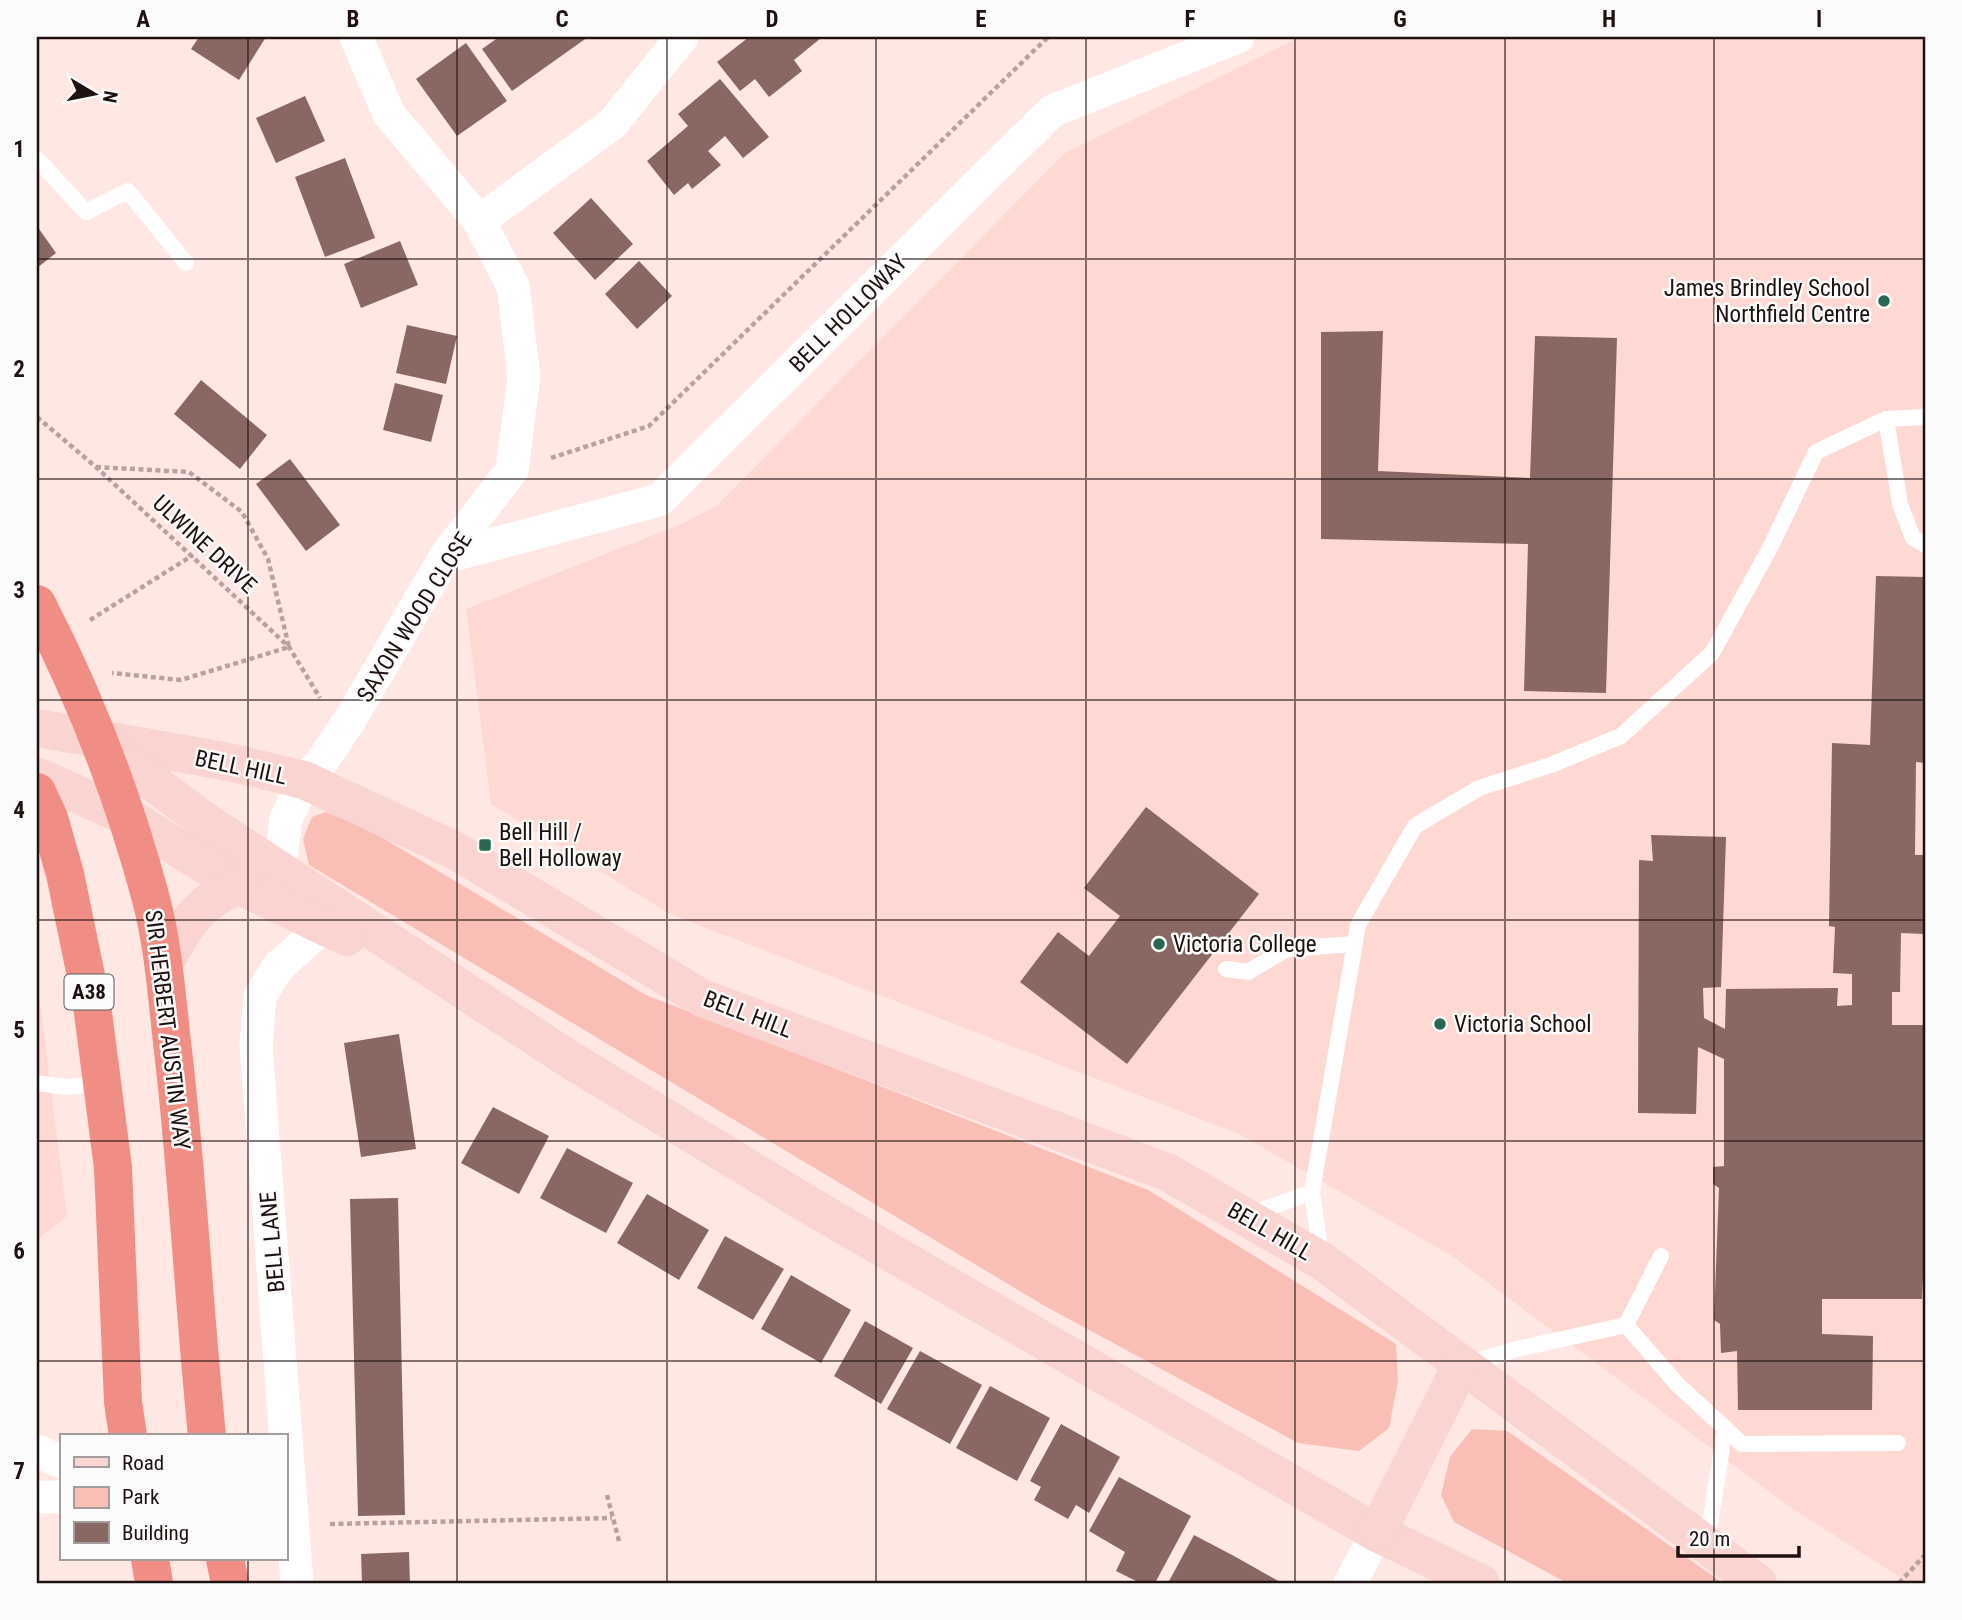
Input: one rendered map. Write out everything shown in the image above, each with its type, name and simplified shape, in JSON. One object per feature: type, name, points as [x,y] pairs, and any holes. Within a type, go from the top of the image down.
[{"type":"highway","name":"SIR HERBERT AUSTIN WAY","points":[[37,604],[73,675],[128,817],[151,899],[163,965],[182,1130],[207,1434]]},
{"type":"highway","name":"A38","points":[[37,792],[49,818],[66,880],[92,1004],[114,1168],[122,1402],[128,1434]]},
{"type":"highway","points":[[150,1560],[154,1583]]},
{"type":"highway","points":[[225,1560],[230,1583]]},
{"type":"main road","points":[[37,728],[96,740]]},
{"type":"main road","name":"BELL HILL","points":[[96,740],[229,762],[304,780],[454,850],[702,998],[1167,1172],[1322,1261],[1758,1583]]},
{"type":"main road","name":"BELL HILL","points":[[96,740],[209,824],[473,996],[811,1207],[1377,1533],[1481,1583]]},
{"type":"main road","name":"BELL HILL","points":[[37,776],[128,817],[238,886],[473,996]]},
{"type":"main road","points":[[163,965],[197,909],[212,898],[238,886]]},
{"type":"main road","points":[[1377,1533],[1461,1366]]},
{"type":"street","points":[[356,37],[388,114],[479,221],[513,286],[524,377],[512,470]]},
{"type":"street","points":[[479,221],[612,124],[682,37]]},
{"type":"street","name":"BELL HOLLOWAY","points":[[445,557],[659,500],[1052,111],[1238,37]]},
{"type":"street","name":"SAXON WOOD CLOSE","points":[[280,869],[286,818],[304,780],[321,764],[351,718],[445,557],[512,470]]},
{"type":"street","name":"BELL LANE","points":[[286,1434],[282,1356],[256,1047],[260,996],[278,967],[324,926]]},
{"type":"street","points":[[37,1451],[60,1462]]},
{"type":"street","name":"BELL LANE","points":[[287,1462],[290,1525],[297,1583]]},
{"type":"street","points":[[37,1497],[60,1497]]},
{"type":"street","points":[[1350,1583],[1377,1533]]},
{"type":"lane","points":[[37,159],[86,212],[128,191],[186,263]]},
{"type":"lane","points":[[1322,1261],[1312,1192],[1358,925],[1415,826],[1479,788],[1551,765],[1621,736],[1712,653],[1770,548],[1816,452],[1886,419],[1925,417]]},
{"type":"lane","points":[[1886,419],[1900,504],[1913,538],[1925,545]]},
{"type":"lane","points":[[1226,969],[1248,972],[1287,949],[1354,944]]},
{"type":"lane","points":[[37,1083],[66,1087],[103,1084]]},
{"type":"lane","points":[[1246,1216],[1312,1192]]},
{"type":"lane","points":[[1626,1325],[1661,1256]]},
{"type":"lane","points":[[1461,1366],[1517,1349],[1626,1325]]},
{"type":"lane","points":[[1626,1325],[1677,1384],[1742,1444],[1898,1443]]},
{"type":"lane","points":[[1707,1546],[1725,1428]]},
{"type":"path","points":[[512,470],[649,426],[1048,37]]},
{"type":"path","name":"ULWINE DRIVE","points":[[37,417],[193,555],[289,647],[325,706]]},
{"type":"path","name":"ULWINE DRIVE","points":[[96,467],[189,472],[242,512],[268,559],[289,647]]},
{"type":"path","points":[[82,625],[193,555]]},
{"type":"path","points":[[112,673],[181,680],[289,647]]},
{"type":"path","points":[[607,1495],[619,1541]]},
{"type":"path","points":[[290,1525],[612,1518]]},
{"type":"path","points":[[1899,1583],[1925,1555]]},
{"type":"shaded area","points":[[1300,37],[1925,37],[1925,1583],[1909,1583],[1790,1507],[1452,1256],[1239,1134],[670,914],[491,804],[466,609],[684,523],[716,506],[1065,153]]},
{"type":"shaded area","points":[[37,978],[67,1216],[37,1240]]},
{"type":"green space","points":[[326,812],[368,829],[646,995],[1148,1190],[1396,1344],[1398,1381],[1389,1428],[1359,1451],[1298,1443],[1043,1305],[309,865],[303,839],[312,817]]},
{"type":"green space","points":[[1472,1429],[1507,1431],[1723,1583],[1567,1583],[1454,1522],[1441,1495],[1450,1457]]},
{"type":"building","points":[[199,37],[266,37],[239,80],[191,49]]},
{"type":"building","points":[[499,37],[588,37],[512,91],[482,49]]},
{"type":"building","points":[[749,37],[821,38],[794,60],[802,71],[769,97],[755,79],[740,91],[717,62]]},
{"type":"building","points":[[466,43],[507,101],[457,136],[416,79]]},
{"type":"building","points":[[720,79],[769,137],[743,158],[725,136],[708,151],[721,165],[692,189],[688,183],[674,195],[647,161],[688,126],[678,114]]},
{"type":"building","points":[[305,96],[325,141],[276,163],[256,118]]},
{"type":"building","points":[[345,158],[375,238],[325,257],[295,177]]},
{"type":"building","points":[[591,198],[633,244],[595,280],[553,233]]},
{"type":"building","points":[[37,226],[56,253],[37,268]]},
{"type":"building","points":[[400,241],[418,285],[361,308],[344,264]]},
{"type":"building","points":[[639,261],[672,296],[637,329],[605,294]]},
{"type":"building","points":[[407,325],[457,336],[446,384],[396,373]]},
{"type":"building","points":[[1383,331],[1378,471],[1530,478],[1535,336],[1617,338],[1606,693],[1524,691],[1528,544],[1321,539],[1321,332]]},
{"type":"building","points":[[201,380],[267,435],[240,469],[174,414]]},
{"type":"building","points":[[395,383],[443,395],[431,442],[383,430]]},
{"type":"building","points":[[290,459],[340,525],[306,551],[256,484]]},
{"type":"building","points":[[1876,576],[1925,577],[1925,763],[1916,762],[1915,855],[1925,855],[1925,934],[1901,933],[1900,992],[1892,992],[1892,1025],[1925,1025],[1925,1230],[1922,1299],[1822,1299],[1822,1334],[1873,1336],[1872,1410],[1738,1410],[1737,1351],[1721,1353],[1720,1324],[1714,1320],[1719,1188],[1713,1184],[1713,1167],[1724,1166],[1724,1059],[1698,1047],[1696,1114],[1638,1113],[1639,860],[1653,861],[1651,835],[1726,837],[1721,987],[1703,988],[1704,1018],[1725,1029],[1726,989],[1838,988],[1837,1006],[1852,1005],[1852,974],[1833,973],[1835,927],[1829,926],[1832,743],[1870,745]]},
{"type":"building","name":"Victoria College","points":[[1146,807],[1259,894],[1127,1064],[1020,982],[1058,932],[1089,956],[1120,916],[1084,888]]},
{"type":"building","points":[[399,1034],[416,1149],[361,1157],[344,1043]]},
{"type":"building","points":[[493,1107],[549,1136],[519,1194],[461,1163]]},
{"type":"building","points":[[567,1148],[633,1183],[606,1233],[540,1198]]},
{"type":"building","points":[[647,1194],[709,1230],[679,1280],[617,1243]]},
{"type":"building","points":[[398,1198],[405,1515],[358,1516],[350,1199]]},
{"type":"building","points":[[725,1236],[784,1269],[753,1320],[697,1288]]},
{"type":"building","points":[[791,1275],[851,1310],[821,1363],[761,1329]]},
{"type":"building","points":[[865,1321],[913,1348],[881,1404],[834,1376]]},
{"type":"building","points":[[920,1351],[982,1385],[950,1444],[887,1409]]},
{"type":"building","points":[[990,1386],[1050,1418],[1017,1481],[956,1448]]},
{"type":"building","points":[[1061,1424],[1120,1457],[1089,1513],[1076,1505],[1068,1519],[1034,1500],[1041,1487],[1030,1481]]},
{"type":"building","points":[[1119,1477],[1191,1516],[1155,1583],[1140,1583],[1116,1571],[1125,1552],[1089,1531]]},
{"type":"building","points":[[1194,1535],[1234,1556],[1282,1583],[1168,1583]]},
{"type":"building","points":[[409,1552],[410,1583],[362,1583],[361,1554]]},
{"type":"place","name":"James Brindley School Northfield Centre","points":[[1884,301]]},
{"type":"place","name":"Bell Hill / Bell Holloway","points":[[485,845]]},
{"type":"place","name":"Victoria College","points":[[1159,944]]},
{"type":"place","name":"Victoria School","points":[[1440,1024]]}]
